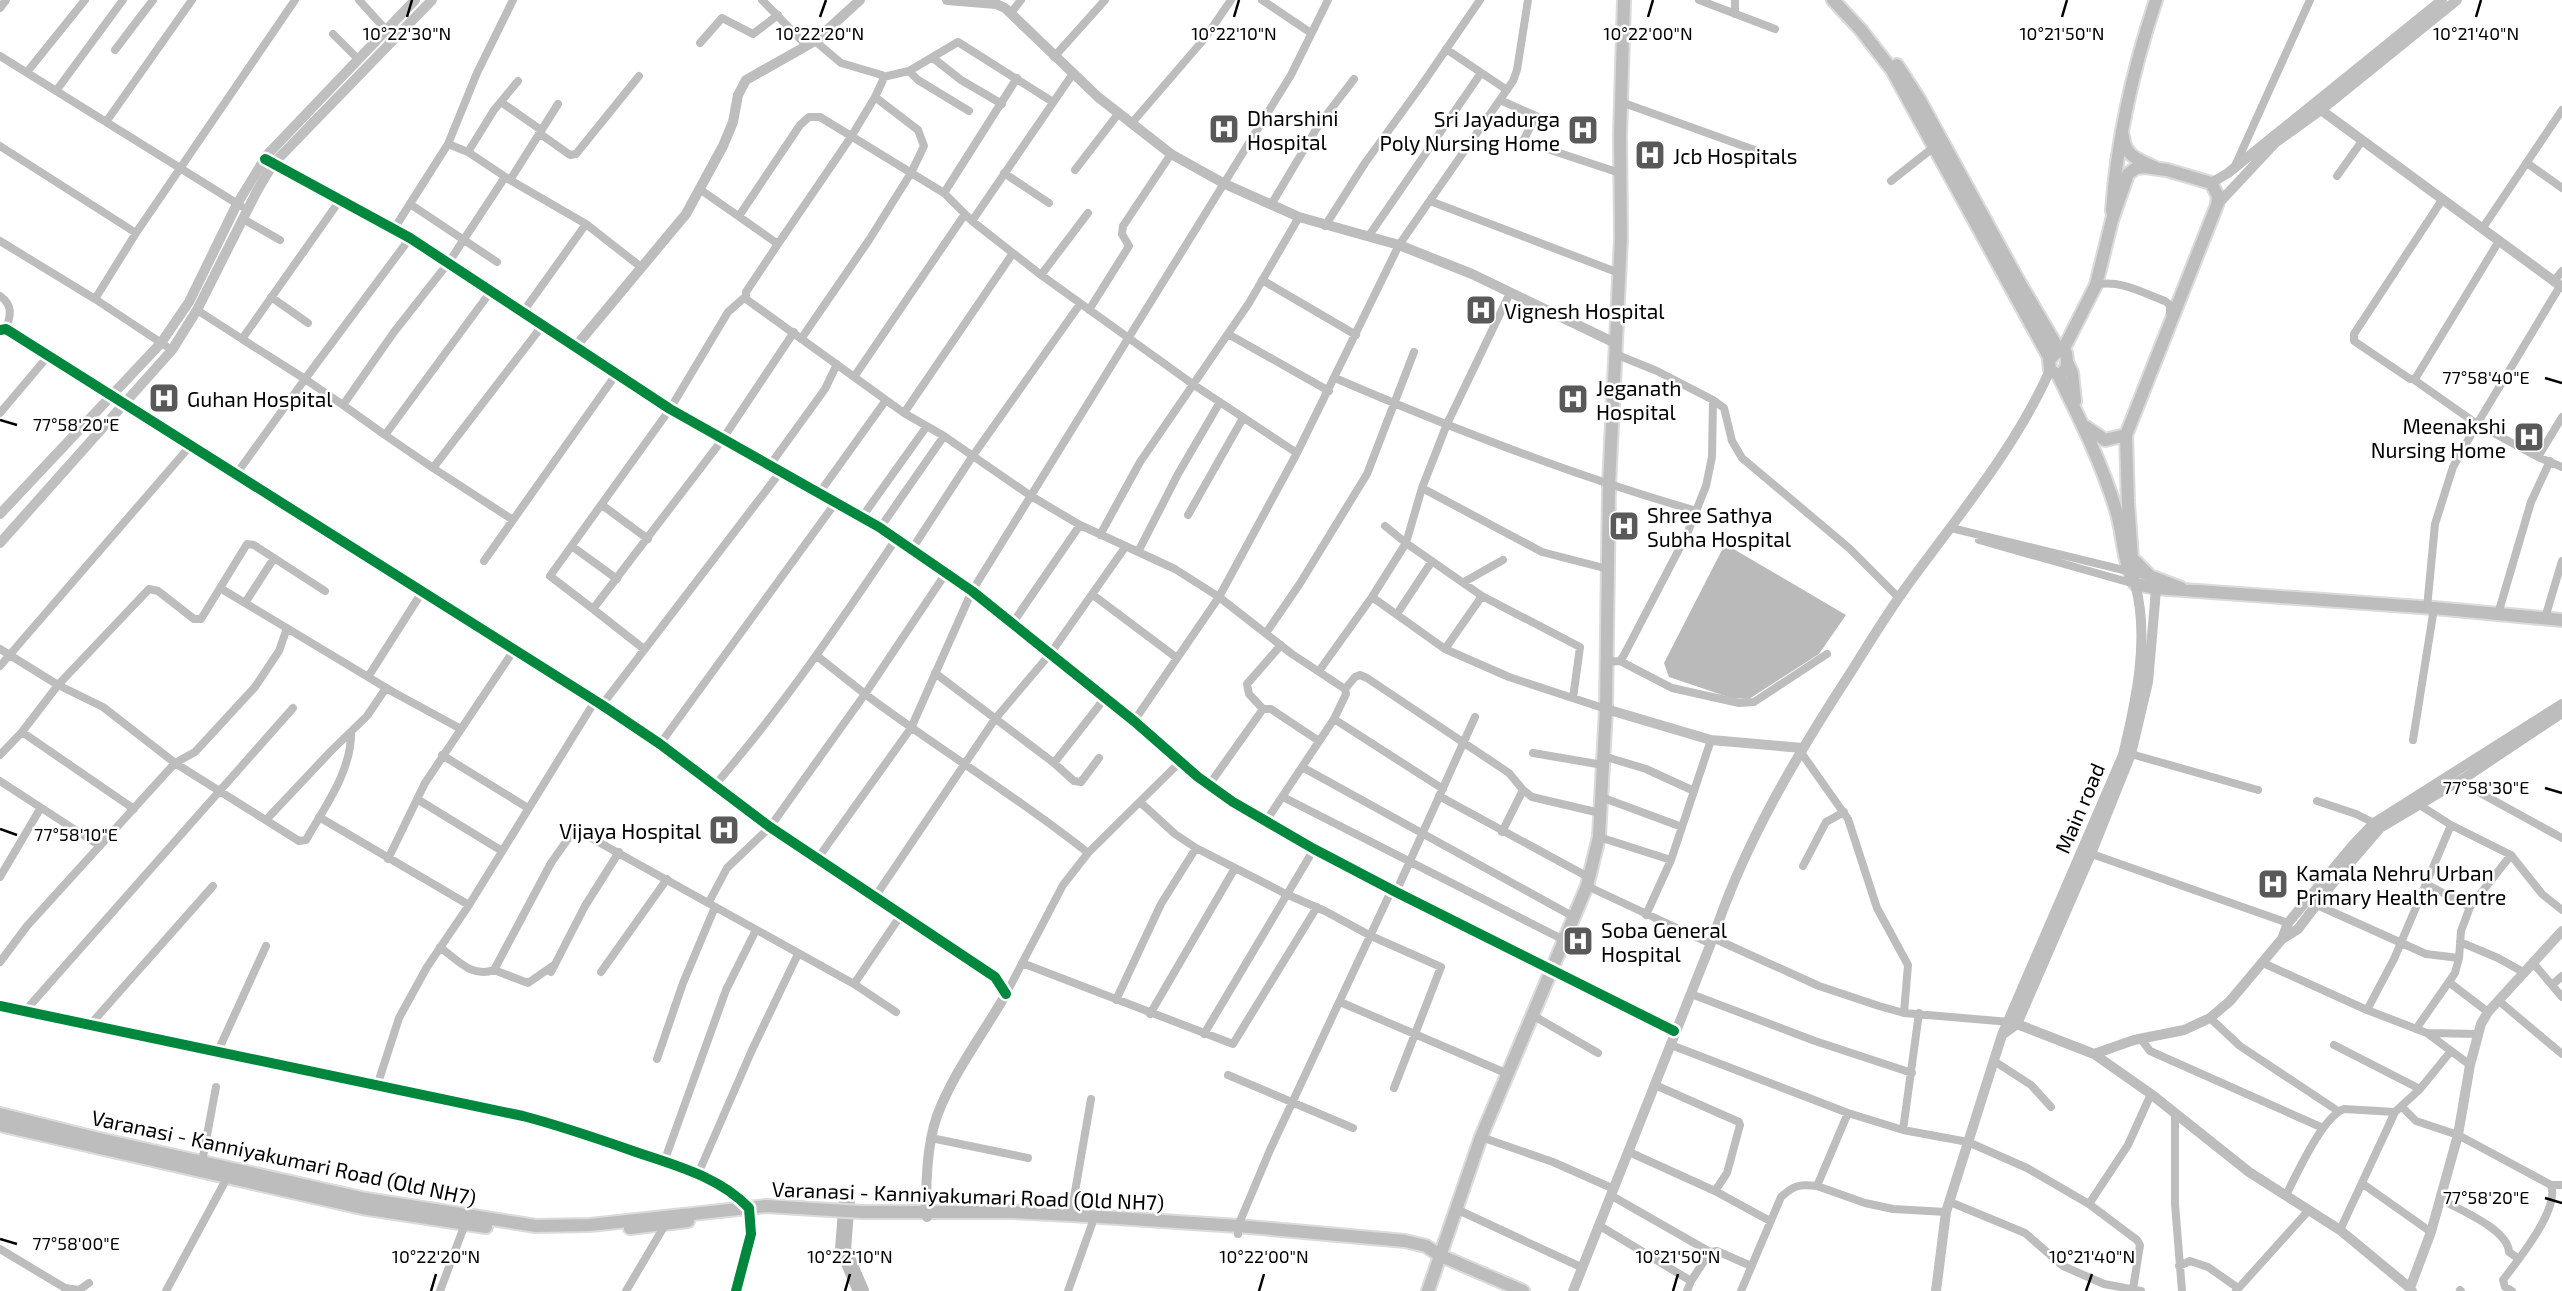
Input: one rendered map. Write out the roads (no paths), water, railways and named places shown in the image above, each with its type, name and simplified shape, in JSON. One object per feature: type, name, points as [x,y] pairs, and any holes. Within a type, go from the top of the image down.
[{"type":"main road","points":[[0,543],[161,343],[189,302],[269,162],[358,59],[415,0]]},
{"type":"main road","points":[[269,162],[432,0]]},
{"type":"main road","points":[[1428,1291],[1481,1137],[1589,882],[1599,837],[1606,709],[1609,486],[1619,273],[1624,0]]},
{"type":"main road","points":[[1833,0],[1861,30],[1892,71],[2056,361]]},
{"type":"main road","points":[[1844,0],[1866,23],[1919,99],[2042,322],[2116,510],[2123,557],[2132,578],[2181,588],[2562,620]]},
{"type":"main road","points":[[2112,220],[2116,160],[2122,125],[2141,45],[2156,0]]},
{"type":"main road","points":[[2217,205],[2275,143],[2321,110],[2410,34],[2442,0]]},
{"type":"main road","points":[[1573,1291],[1712,941],[1727,896],[1801,750],[1899,598],[1951,528],[2034,406],[2096,285],[2112,220],[2128,174],[2136,168],[2158,169],[2211,183],[2234,169],[2457,0]]},
{"type":"main road","points":[[2122,125],[2123,145],[2127,152],[2158,169]]},
{"type":"main road","points":[[2153,582],[2132,558],[2126,435],[2217,205],[2218,196],[2211,183]]},
{"type":"main road","points":[[0,514],[172,350],[197,310],[242,211]]},
{"type":"main road","points":[[2042,322],[2056,331],[2075,326]]},
{"type":"main road","points":[[2056,361],[2066,353],[2080,419],[2090,432],[2105,440],[2126,435]]},
{"type":"main road","name":"Main road","points":[[2087,852],[2123,755],[2132,717],[2142,629],[2141,606],[2132,578]]},
{"type":"main road","name":"Main road","points":[[2012,1022],[2132,754],[2148,682],[2153,582]]},
{"type":"main road","points":[[1606,709],[1711,740],[1801,750]]},
{"type":"main road","points":[[2410,1290],[2431,1232],[2458,1135],[2478,1034],[2488,1012],[2562,931]]},
{"type":"main road","points":[[1937,1291],[1948,1207],[2002,1034],[2012,1022]]},
{"type":"main road","name":"Varanasi - Kanniyakumari Road (Old NH7)","points":[[0,1114],[179,1162],[227,1178],[362,1208],[465,1224],[579,1233],[666,1225],[750,1212],[766,1206],[839,1215],[1071,1215],[1406,1249],[1439,1255],[1523,1291]]},
{"type":"main road","name":"Varanasi - Kanniyakumari Road (Old NH7)","points":[[0,1125],[179,1162],[202,1163],[366,1199],[546,1230],[750,1212]]},
{"type":"main road","name":"Varanasi - Kanniyakumari Road (Old NH7)","points":[[926,1214],[1238,1230]]},
{"type":"main road","points":[[1420,1291],[1439,1255]]},
{"type":"street","points":[[0,8],[6,0]]},
{"type":"street","points":[[27,72],[85,0]]},
{"type":"street","points":[[56,90],[123,0]]},
{"type":"street","points":[[116,50],[153,0]]},
{"type":"street","points":[[106,122],[192,0]]},
{"type":"street","points":[[95,299],[179,168],[295,0]]},
{"type":"street","points":[[359,0],[386,30]]},
{"type":"street","points":[[394,229],[448,144],[477,73],[513,0]]},
{"type":"street","points":[[762,0],[810,43],[841,63],[883,77],[909,71],[958,42],[1053,102]]},
{"type":"street","points":[[576,346],[686,214],[701,190],[733,122],[740,88],[755,74],[810,43],[860,0]]},
{"type":"street","points":[[947,0],[996,4],[1011,13],[1072,75],[1118,114],[1171,154],[1225,184],[1299,217],[1399,245],[1472,274],[1713,400],[1727,413],[1732,441],[1742,458],[1839,539],[1899,598]]},
{"type":"street","points":[[1011,13],[1021,0]]},
{"type":"street","points":[[1054,57],[1105,0]]},
{"type":"street","points":[[1131,124],[1205,38],[1231,0]]},
{"type":"street","points":[[1262,0],[1311,33]]},
{"type":"street","points":[[818,858],[911,728],[972,591],[1291,75],[1328,0]]},
{"type":"street","points":[[1325,226],[1365,163],[1480,0]]},
{"type":"street","points":[[1134,721],[1219,597],[1329,391],[1399,245],[1507,90],[1517,70],[1528,0]]},
{"type":"street","points":[[1699,0],[1775,29]]},
{"type":"street","points":[[1735,0],[1735,14]]},
{"type":"street","points":[[2234,169],[2310,0]]},
{"type":"street","points":[[700,43],[722,18],[753,34],[778,15]]},
{"type":"street","points":[[332,34],[358,59]]},
{"type":"street","points":[[1446,49],[1507,90]]},
{"type":"street","points":[[0,56],[179,168],[280,240]]},
{"type":"street","points":[[933,58],[961,80],[1002,104]]},
{"type":"street","points":[[909,71],[918,80],[969,111]]},
{"type":"street","points":[[1368,237],[1481,73]]},
{"type":"street","points":[[972,221],[1072,75]]},
{"type":"street","points":[[501,102],[570,155],[576,155],[639,76]]},
{"type":"street","points":[[645,649],[550,576],[670,409],[728,312],[745,297],[851,137],[875,97],[883,77]]},
{"type":"street","points":[[944,193],[1017,78]]},
{"type":"street","points":[[1271,205],[1290,168],[1354,79]]},
{"type":"street","points":[[468,152],[518,80]]},
{"type":"street","points":[[802,339],[839,286],[911,173],[925,146],[918,130],[875,97]]},
{"type":"street","points":[[1500,100],[1536,116],[1522,141],[1620,173]]},
{"type":"street","points":[[1621,102],[1774,157]]},
{"type":"street","points":[[343,405],[394,332],[449,261],[558,104]]},
{"type":"street","points":[[2321,110],[2559,285]]},
{"type":"street","points":[[2482,229],[2562,110]]},
{"type":"street","points":[[1075,170],[1118,114]]},
{"type":"street","points":[[739,216],[794,132],[809,117],[820,117],[944,193],[972,221],[1080,304],[1194,386],[1297,453]]},
{"type":"street","points":[[2337,176],[2362,141]]},
{"type":"street","points":[[448,144],[468,152],[507,179],[586,224],[641,267]]},
{"type":"street","points":[[0,146],[136,233]]},
{"type":"street","points":[[1891,181],[1934,146]]},
{"type":"street","points":[[1089,310],[1129,246],[1122,234],[1124,226],[1171,154]]},
{"type":"street","points":[[269,162],[449,261],[542,326],[670,409],[820,492],[897,539],[972,591],[1209,785],[1266,821],[1314,849],[1674,1031]]},
{"type":"street","points":[[2527,163],[2562,188]]},
{"type":"street","points":[[1004,173],[1049,203]]},
{"type":"street","points":[[701,190],[778,244]]},
{"type":"street","points":[[242,340],[340,200]]},
{"type":"street","points":[[2442,200],[2353,337],[2354,341],[2477,424],[2562,467]]},
{"type":"street","points":[[1430,201],[1619,273]]},
{"type":"street","points":[[410,204],[497,262]]},
{"type":"street","points":[[1041,275],[1088,213]]},
{"type":"street","points":[[854,377],[965,214]]},
{"type":"street","points":[[1100,535],[1140,461],[1228,334],[1299,217]]},
{"type":"street","points":[[523,312],[586,224]]},
{"type":"street","points":[[237,473],[410,238]]},
{"type":"street","points":[[0,241],[172,350]]},
{"type":"street","points":[[2413,379],[2417,377],[2499,242]]},
{"type":"street","points":[[904,413],[1013,253]]},
{"type":"street","points":[[2413,740],[2430,608],[2435,524],[2453,467],[2559,285],[2562,271]]},
{"type":"street","points":[[1262,280],[1356,335]]},
{"type":"street","points":[[2096,285],[2106,282],[2118,284],[2171,305],[2155,362]]},
{"type":"street","points":[[385,435],[491,291]]},
{"type":"street","points":[[1319,671],[1372,597],[1406,543],[1422,488],[1447,424],[1510,293]]},
{"type":"street","points":[[0,296],[7,301],[11,314],[3,330],[119,398],[599,703],[660,744],[770,827],[995,977],[1006,995]]},
{"type":"street","points":[[271,297],[307,323]]},
{"type":"street","points":[[745,297],[904,413],[944,436],[1031,496],[1080,525],[1175,569],[1219,597],[1281,645],[1345,689]]},
{"type":"street","points":[[912,549],[972,457],[1080,304]]},
{"type":"street","points":[[197,310],[305,379],[513,520]]},
{"type":"street","points":[[433,468],[542,326]]},
{"type":"street","points":[[593,609],[722,440],[794,332]]},
{"type":"street","points":[[1228,334],[1329,391]]},
{"type":"street","points":[[1266,633],[1300,585],[1363,483],[1414,352]]},
{"type":"street","points":[[0,412],[49,355]]},
{"type":"street","points":[[770,465],[825,389],[837,364]]},
{"type":"street","points":[[484,562],[617,373]]},
{"type":"street","points":[[1335,378],[1395,404],[1609,486],[1696,511]]},
{"type":"street","points":[[820,492],[886,400]]},
{"type":"street","points":[[1620,662],[1687,534],[1706,486],[1712,457],[1713,400]]},
{"type":"street","points":[[1138,552],[1178,474],[1220,402]]},
{"type":"street","points":[[2538,457],[2562,417]]},
{"type":"street","points":[[1188,515],[1243,418]]},
{"type":"street","points":[[862,517],[927,426]]},
{"type":"street","points":[[880,528],[944,436]]},
{"type":"street","points":[[0,666],[191,445]]},
{"type":"street","points":[[2498,614],[2531,502],[2550,461]]},
{"type":"street","points":[[377,1086],[398,1018],[528,808],[599,703],[645,649],[781,471]]},
{"type":"street","points":[[1422,488],[1542,552],[1608,569]]},
{"type":"street","points":[[660,744],[836,502]]},
{"type":"street","points":[[602,505],[648,539]]},
{"type":"street","points":[[1012,624],[1080,525]]},
{"type":"street","points":[[1385,526],[1482,596],[1580,647],[1573,698]]},
{"type":"street","points":[[1951,528],[1969,537],[2132,578]]},
{"type":"street","points":[[1951,528],[2132,578]]},
{"type":"street","points":[[715,785],[760,733],[817,656],[897,539]]},
{"type":"street","points":[[0,755],[22,732],[58,685],[145,591],[158,591],[197,620],[201,619],[247,544],[254,545],[325,591]]},
{"type":"street","points":[[875,897],[995,719],[1050,654],[1126,546]]},
{"type":"street","points":[[573,547],[617,579]]},
{"type":"street","points":[[245,603],[274,558]]},
{"type":"street","points":[[1464,582],[1503,559]]},
{"type":"street","points":[[1397,614],[1432,561]]},
{"type":"street","points":[[2545,618],[2562,561]]},
{"type":"street","points":[[656,1059],[727,868],[770,827],[865,694],[946,573]]},
{"type":"street","points":[[220,588],[386,688],[461,729]]},
{"type":"street","points":[[368,677],[422,592]]},
{"type":"street","points":[[1093,595],[1177,658]]},
{"type":"street","points":[[1446,649],[1482,596]]},
{"type":"street","points":[[1372,597],[1446,649],[1508,677],[1606,709]]},
{"type":"street","points":[[0,962],[27,926],[175,762],[195,752],[255,687],[279,651],[287,628]]},
{"type":"street","points":[[1281,645],[1247,684],[1249,694],[1263,709],[1272,709],[1320,741]]},
{"type":"street","points":[[0,649],[58,685],[103,707],[175,762],[296,840],[306,840],[347,764],[351,734]]},
{"type":"street","points":[[388,859],[442,755],[514,650]]},
{"type":"street","points":[[1606,662],[1620,662],[1672,688],[1738,703],[1754,702],[1827,653]]},
{"type":"street","points":[[817,656],[911,728],[1052,824],[1088,853]]},
{"type":"street","points":[[935,673],[1054,762],[1074,781],[1081,782],[1099,758]]},
{"type":"street","points":[[1266,821],[1334,719],[1344,700],[1345,689],[1360,675],[1463,740],[1509,773],[1522,790],[1532,797],[1600,813]]},
{"type":"street","points":[[266,820],[331,751],[351,734],[386,688]]},
{"type":"street","points":[[1054,762],[1105,698]]},
{"type":"street","points":[[2094,1054],[2141,1039],[2184,1030],[2210,1018],[2230,1001],[2263,963],[2282,939],[2288,923],[2374,824],[2562,704]]},
{"type":"street","points":[[25,1012],[293,708]]},
{"type":"street","points":[[1209,785],[1263,709]]},
{"type":"street","points":[[2282,939],[2298,929],[2333,883],[2381,828],[2463,779],[2562,713]]},
{"type":"street","points":[[1238,1230],[1339,1002],[1409,863],[1475,717]]},
{"type":"street","points":[[1334,719],[1502,832],[1646,915],[1819,986],[1904,1013],[2012,1022],[2094,1054],[2151,1094],[2249,1172],[2340,1230],[2410,1290]]},
{"type":"street","points":[[22,732],[134,809]]},
{"type":"street","points":[[1646,915],[1671,860],[1711,740]]},
{"type":"street","points":[[1801,750],[1844,812],[1856,839],[1877,908],[1908,965],[1904,1013]]},
{"type":"street","points":[[1533,753],[1603,760],[1646,769],[1694,791]]},
{"type":"street","points":[[2132,754],[2258,790]]},
{"type":"street","points":[[442,755],[528,808]]},
{"type":"street","points":[[926,1214],[931,1138],[938,1115],[949,1091],[1006,995],[1063,885],[1088,853],[1181,761]]},
{"type":"street","points":[[1302,767],[1514,886],[1574,916]]},
{"type":"street","points":[[2463,779],[2473,789],[2562,838]]},
{"type":"street","points":[[0,781],[100,846]]},
{"type":"street","points":[[1502,832],[1522,790]]},
{"type":"street","points":[[1283,797],[1564,940]]},
{"type":"street","points":[[1601,797],[1682,828]]},
{"type":"street","points":[[417,799],[502,851]]},
{"type":"street","points":[[2317,801],[2356,814],[2374,824]]},
{"type":"street","points":[[1140,802],[1175,834],[1196,848],[1371,936],[1441,967],[1394,1088]]},
{"type":"street","points":[[2418,804],[2451,825],[2511,855],[2542,894],[2562,910]]},
{"type":"street","points":[[0,877],[40,809]]},
{"type":"street","points":[[1803,866],[1826,822],[1844,812]]},
{"type":"street","points":[[319,817],[469,905]]},
{"type":"street","points":[[2367,1010],[2400,944],[2451,825]]},
{"type":"street","points":[[494,970],[551,863],[573,830],[579,830],[854,984],[896,1012]]},
{"type":"street","points":[[1599,837],[1671,860]]},
{"type":"street","points":[[1116,1000],[1161,904],[1196,848]]},
{"type":"street","points":[[1204,1034],[1314,849]]},
{"type":"street","points":[[551,972],[585,906],[619,852]]},
{"type":"street","points":[[2087,852],[2288,923]]},
{"type":"street","points":[[2416,1029],[2450,983],[2459,958],[2461,931],[2470,907],[2511,855]]},
{"type":"street","points":[[1150,1014],[1235,868]]},
{"type":"street","points":[[601,972],[667,879]]},
{"type":"street","points":[[2426,884],[2470,907]]},
{"type":"street","points":[[89,1026],[213,886]]},
{"type":"street","points":[[2317,905],[2426,954],[2459,958]]},
{"type":"street","points":[[1022,963],[1229,1044],[1238,1040],[1317,907]]},
{"type":"street","points":[[854,984],[901,915]]},
{"type":"street","points":[[664,1162],[726,990],[756,930]]},
{"type":"street","points":[[2460,942],[2525,973]]},
{"type":"street","points":[[218,1051],[266,946]]},
{"type":"street","points":[[440,947],[469,969],[485,973],[494,970],[528,983],[556,963]]},
{"type":"street","points":[[698,1174],[752,1050],[798,954]]},
{"type":"street","points":[[2263,963],[2367,1010],[2427,1033],[2470,1065]]},
{"type":"street","points":[[2534,964],[2562,997]]},
{"type":"street","points":[[2552,985],[2562,976]]},
{"type":"street","points":[[2450,983],[2488,1012]]},
{"type":"street","points":[[1691,994],[1815,1041],[1912,1073]]},
{"type":"street","points":[[2499,1001],[2562,1054]]},
{"type":"street","points":[[1339,1002],[1508,1074]]},
{"type":"street","points":[[0,1006],[536,1119],[698,1174],[740,1199],[750,1212],[751,1234],[736,1291]]},
{"type":"street","points":[[1903,1130],[1919,1013]]},
{"type":"street","points":[[1534,1016],[1598,1053]]},
{"type":"street","points":[[2210,1018],[2240,1046],[2338,1111]]},
{"type":"street","points":[[2427,1033],[2478,1034]]},
{"type":"street","points":[[2141,1039],[2150,1051],[2323,1128]]},
{"type":"street","points":[[1671,1045],[1848,1114],[1903,1130],[1968,1142],[2027,1168],[2089,1204],[2130,1234],[2140,1245],[2137,1290],[2104,1284],[2063,1266],[2025,1233],[1948,1207],[1893,1209],[1802,1184],[1793,1186],[1781,1197],[1741,1291]]},
{"type":"street","points":[[2334,1045],[2420,1089]]},
{"type":"street","points":[[2340,1230],[2399,1110],[2451,1052]]},
{"type":"street","points":[[1994,1061],[2031,1085],[2051,1107]]},
{"type":"street","points":[[1228,1075],[1353,1128]]},
{"type":"street","points":[[1655,1085],[1739,1122],[1727,1173],[1715,1191]]},
{"type":"street","points":[[202,1163],[216,1087]]},
{"type":"street","points":[[2089,1204],[2128,1145],[2151,1094]]},
{"type":"street","points":[[1071,1215],[1091,1100]]},
{"type":"street","points":[[2286,1195],[2323,1128],[2338,1111],[2344,1109],[2399,1110],[2416,1121],[2458,1135],[2551,1185],[2562,1185]]},
{"type":"street","points":[[2175,1113],[2175,1204],[2182,1291]]},
{"type":"street","points":[[1817,1186],[1848,1114]]},
{"type":"street","points":[[1481,1137],[1553,1162],[1613,1193],[1710,1252],[1717,1251],[1751,1266]]},
{"type":"street","points":[[931,1138],[1028,1158]]},
{"type":"street","points":[[1629,1152],[1715,1191],[1770,1221]]},
{"type":"street","points":[[166,1291],[227,1178]]},
{"type":"street","points":[[2363,1185],[2431,1232]]},
{"type":"street","points":[[2512,1291],[2502,1283],[2554,1199],[2551,1185]]},
{"type":"street","points":[[2440,1199],[2494,1230],[2509,1244],[2510,1251],[2519,1259]]},
{"type":"street","points":[[1456,1209],[1583,1268]]},
{"type":"street","points":[[2179,1266],[2190,1261],[2208,1267],[2237,1289],[2309,1210]]},
{"type":"street","points":[[440,1291],[465,1224]]},
{"type":"street","points":[[1068,1291],[1092,1224]]},
{"type":"street","points":[[626,1291],[666,1225]]},
{"type":"street","points":[[1600,1226],[1691,1281]]},
{"type":"street","points":[[0,1249],[65,1288],[79,1290],[89,1283]]},
{"type":"street","points":[[1687,1291],[1710,1252]]},
{"type":"waterway","points":[[847,1199],[843,1249],[861,1291]]},
{"type":"place","name":"Dharshini Hospital","points":[[1224,129]]},
{"type":"place","name":"Sri Jayadurga Poly Nursing Home","points":[[1583,130]]},
{"type":"place","name":"Jcb Hospitals","points":[[1650,155]]},
{"type":"place","name":"Vignesh Hospital","points":[[1481,310]]},
{"type":"place","name":"Guhan Hospital","points":[[164,398]]},
{"type":"place","name":"Jeganath Hospital","points":[[1573,399]]},
{"type":"place","name":"Meenakshi Nursing Home","points":[[2529,437]]},
{"type":"place","name":"Shree Sathya Subha Hospital","points":[[1624,526]]},
{"type":"place","name":"Vijaya Hospital","points":[[724,830]]},
{"type":"place","name":"Kamala Nehru Urban Primary Health Centre","points":[[2273,884]]},
{"type":"place","name":"Soba General Hospital","points":[[1578,941]]}]
